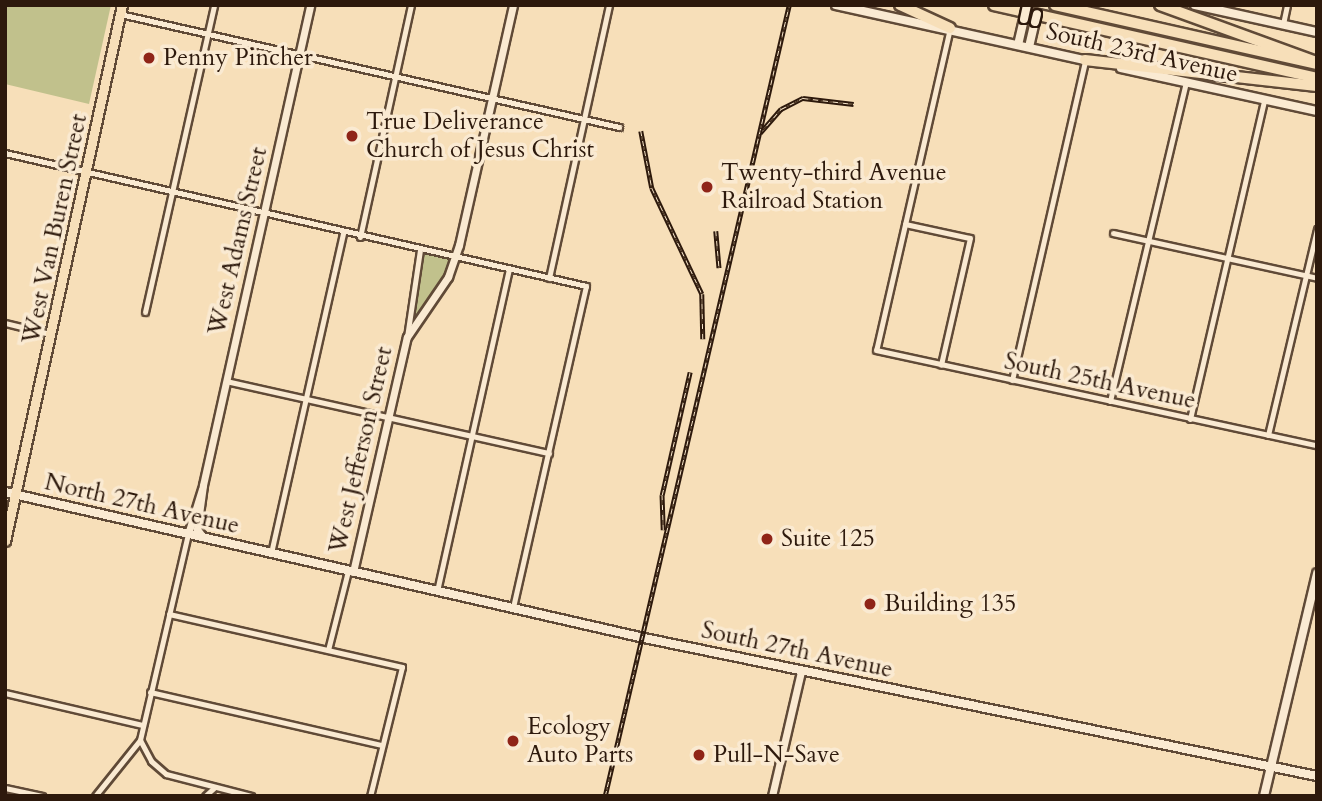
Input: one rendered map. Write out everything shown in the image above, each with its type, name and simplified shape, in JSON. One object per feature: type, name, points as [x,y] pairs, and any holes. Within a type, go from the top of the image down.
[{"type":"highway","points":[[900,5],[950,28]]},
{"type":"highway","points":[[994,5],[1317,78]]},
{"type":"highway","points":[[1055,5],[1317,63]]},
{"type":"highway","points":[[1160,5],[1317,63]]},
{"type":"highway","points":[[1085,60],[1317,86]]},
{"type":"main road","name":"South 23rd Avenue","points":[[836,5],[1317,111]]},
{"type":"main road","points":[[1018,45],[1027,5]]},
{"type":"main road","points":[[1029,47],[1039,5]]},
{"type":"main road","points":[[1201,6],[1317,32]]},
{"type":"main road","name":"West Van Buren Street","points":[[5,541],[18,495],[121,10]]},
{"type":"main road","name":"North 27th Avenue","points":[[5,492],[271,553]]},
{"type":"main road","name":"South 27th Avenue","points":[[271,553],[801,671],[1317,776]]},
{"type":"main road","points":[[1264,796],[1317,573]]},
{"type":"street","points":[[145,312],[214,5]]},
{"type":"street","name":"West Adams Street","points":[[140,740],[188,534],[203,485],[310,5]]},
{"type":"street","points":[[360,237],[411,5]]},
{"type":"street","name":"West Jefferson Street","points":[[407,337],[447,277],[455,257],[513,5]]},
{"type":"street","points":[[549,278],[609,5]]},
{"type":"street","points":[[1283,24],[1287,5]]},
{"type":"street","points":[[121,10],[208,34],[619,127]]},
{"type":"street","points":[[941,365],[970,238],[905,224],[950,28]]},
{"type":"street","points":[[1012,380],[1085,60]]},
{"type":"street","points":[[1110,401],[1186,83]]},
{"type":"street","points":[[1190,419],[1264,100]]},
{"type":"street","points":[[5,153],[263,215],[586,286],[513,608]]},
{"type":"street","name":"South 25th Avenue","points":[[905,224],[876,351],[1317,445]]},
{"type":"street","points":[[1268,435],[1317,229]]},
{"type":"street","points":[[271,553],[343,233]]},
{"type":"street","points":[[1112,233],[1317,278]]},
{"type":"street","name":"West Jefferson Street","points":[[328,650],[351,572],[407,337],[420,250]]},
{"type":"street","points":[[437,591],[509,269]]},
{"type":"street","points":[[5,323],[53,334]]},
{"type":"street","points":[[226,381],[549,453]]},
{"type":"street","name":"West Adams Street","points":[[203,485],[197,529],[203,537]]},
{"type":"street","points":[[169,614],[402,667],[370,796]]},
{"type":"street","points":[[772,796],[801,671]]},
{"type":"street","points":[[150,692],[382,745]]},
{"type":"street","points":[[5,693],[142,725]]},
{"type":"street","points":[[95,796],[140,740],[151,761],[175,779],[251,796]]},
{"type":"street","points":[[5,788],[43,796]]},
{"type":"street","points":[[205,796],[214,788]]},
{"type":"green space","points":[[5,5],[111,5],[89,104],[5,84]]},
{"type":"green space","points":[[420,250],[455,257],[407,337],[408,306]]},
{"type":"railway","points":[[605,796],[789,5]]},
{"type":"railway","points":[[760,133],[781,109],[803,98],[854,104]]},
{"type":"railway","points":[[641,131],[652,188],[702,294],[703,339]]},
{"type":"railway","points":[[716,231],[719,268]]},
{"type":"railway","points":[[663,530],[662,495],[690,372]]},
{"type":"place","name":"Penny Pincher","points":[[149,58]]},
{"type":"place","name":"True Deliverance Church of Jesus Christ","points":[[352,136]]},
{"type":"place","name":"Twenty-third Avenue Railroad Station","points":[[707,187]]},
{"type":"place","name":"Suite 125","points":[[767,539]]},
{"type":"place","name":"Building 135","points":[[870,604]]},
{"type":"place","name":"Ecology Auto Parts","points":[[513,741]]},
{"type":"place","name":"Pull-N-Save","points":[[699,755]]}]
